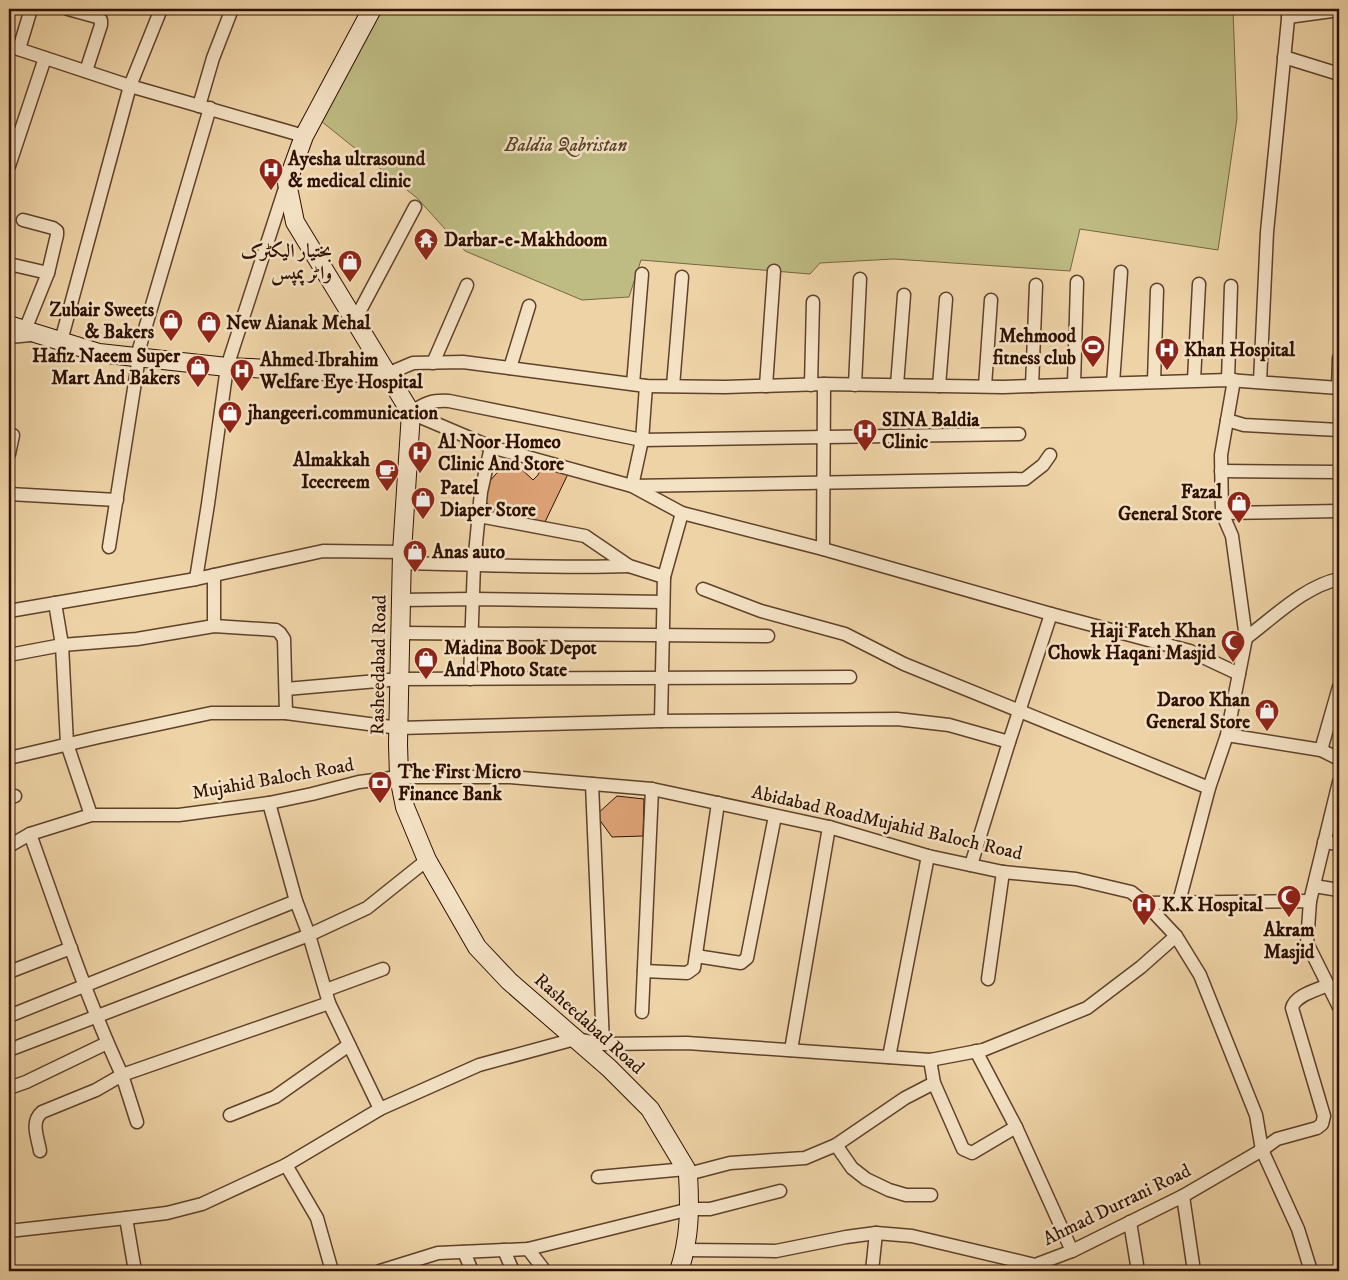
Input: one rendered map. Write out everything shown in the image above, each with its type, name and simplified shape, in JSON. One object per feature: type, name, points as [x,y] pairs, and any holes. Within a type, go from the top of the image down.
[{"type":"main road","points":[[372,9],[304,136],[287,183],[295,222],[411,413]]},
{"type":"main road","points":[[24,330],[99,353],[227,367],[387,374]]},
{"type":"main road","name":"Rasheedabad Road","points":[[411,413],[402,558],[400,633],[399,777],[405,807],[427,860],[477,947],[510,981],[609,1068],[650,1109],[687,1171],[690,1209],[686,1250],[679,1271]]},
{"type":"street","points":[[32,9],[14,48],[130,86],[304,136]]},
{"type":"street","points":[[68,9],[97,17],[100,20],[101,26],[86,72]]},
{"type":"street","points":[[61,341],[130,86],[161,9]]},
{"type":"street","points":[[109,547],[138,356],[204,107],[213,58],[232,9]]},
{"type":"street","points":[[1260,382],[1267,232],[1288,13],[1339,10]]},
{"type":"street","points":[[1284,57],[1339,74]]},
{"type":"street","points":[[9,166],[45,58]]},
{"type":"street","points":[[196,579],[227,367],[287,183]]},
{"type":"street","points":[[355,320],[415,207]]},
{"type":"street","points":[[9,337],[24,330],[48,273],[57,236],[57,231],[53,228],[23,220]]},
{"type":"street","points":[[9,264],[48,273]]},
{"type":"street","points":[[766,386],[774,271]]},
{"type":"street","points":[[1113,383],[1121,272]]},
{"type":"street","points":[[632,486],[642,440],[639,385],[642,274]]},
{"type":"street","points":[[674,386],[682,277]]},
{"type":"street","points":[[855,385],[860,279]]},
{"type":"street","points":[[1074,384],[1077,282]]},
{"type":"street","points":[[433,363],[467,284]]},
{"type":"street","points":[[1194,380],[1199,284]]},
{"type":"street","points":[[1032,386],[1036,285]]},
{"type":"street","points":[[1179,902],[1209,788],[1227,735],[1246,638],[1232,536],[1222,513],[1221,455],[1231,380],[1231,286]]},
{"type":"street","points":[[1154,382],[1157,290]]},
{"type":"street","points":[[897,385],[904,295]]},
{"type":"street","points":[[940,386],[946,299]]},
{"type":"street","points":[[985,386],[990,300]]},
{"type":"street","points":[[813,302],[817,384],[823,437],[823,549]]},
{"type":"street","points":[[510,368],[529,306]]},
{"type":"street","points":[[387,374],[413,363],[463,362],[639,385],[1032,386],[1231,380],[1338,388],[1339,358]]},
{"type":"street","points":[[1019,434],[642,440],[449,400],[434,400],[422,404],[411,413],[491,447],[632,486],[682,513],[823,549],[1051,614],[1190,651],[1239,674]]},
{"type":"street","points":[[1227,420],[1244,425],[1339,430]]},
{"type":"street","points":[[9,454],[13,435]]},
{"type":"street","points":[[470,679],[474,564],[481,492],[491,447]]},
{"type":"street","points":[[632,486],[1025,479],[1043,465],[1050,455]]},
{"type":"street","points":[[1221,471],[1339,472]]},
{"type":"street","points":[[9,494],[117,500]]},
{"type":"street","points":[[1222,513],[1339,511]]},
{"type":"street","points":[[661,722],[664,577],[682,513]]},
{"type":"street","points":[[479,516],[585,536],[630,566],[664,577]]},
{"type":"street","points":[[9,611],[196,579],[323,551],[474,564],[582,568],[630,566]]},
{"type":"street","points":[[214,575],[214,626]]},
{"type":"street","points":[[1246,638],[1309,591],[1326,582],[1339,579]]},
{"type":"street","points":[[703,589],[761,611],[845,634],[904,664],[1209,788]]},
{"type":"street","points":[[401,600],[472,599],[664,602]]},
{"type":"street","points":[[55,603],[62,645],[67,744],[91,815]]},
{"type":"street","points":[[971,865],[1008,742],[1051,614]]},
{"type":"street","points":[[9,655],[62,645],[137,639],[214,626],[276,630],[284,639],[286,713]]},
{"type":"street","points":[[400,633],[768,636]]},
{"type":"street","points":[[286,689],[400,679],[850,677]]},
{"type":"street","points":[[1321,750],[1339,687]]},
{"type":"street","points":[[9,758],[211,713],[286,713],[399,728],[897,719],[949,725],[1008,742]]},
{"type":"street","points":[[1227,735],[1321,750],[1339,758]]},
{"type":"street","name":"Abidabad RoadMujahid Baloch Road","points":[[399,777],[510,777],[652,789],[829,827],[928,856],[1003,872],[1076,879],[1131,892],[1145,903],[1176,936],[1200,974],[1256,1115],[1262,1150],[1298,1229],[1311,1271]]},
{"type":"street","name":"Mujahid Baloch Road","points":[[9,846],[30,834],[91,815],[179,815],[269,803],[359,782],[399,777]]},
{"type":"street","points":[[1339,782],[1337,804],[1324,842],[1310,901],[1307,943],[1339,1007]]},
{"type":"street","points":[[592,784],[603,1044]]},
{"type":"street","points":[[642,1012],[652,789]]},
{"type":"street","points":[[269,803],[296,900],[330,1003],[380,1109]]},
{"type":"street","points":[[644,971],[687,973],[694,968],[718,803]]},
{"type":"street","points":[[696,956],[741,963],[747,958],[775,816]]},
{"type":"street","points":[[791,1050],[829,827]]},
{"type":"street","points":[[30,834],[71,948],[122,1075],[137,1122]]},
{"type":"street","points":[[1324,842],[1339,844]]},
{"type":"street","points":[[889,1057],[928,856]]},
{"type":"street","points":[[9,1050],[309,935],[367,908],[427,860]]},
{"type":"street","points":[[988,979],[1003,872]]},
{"type":"street","points":[[1314,886],[1339,890]]},
{"type":"street","points":[[9,1016],[296,900]]},
{"type":"street","points":[[1145,903],[1310,901]]},
{"type":"street","points":[[9,1231],[126,1218],[167,1212],[202,1204],[286,1165],[380,1109],[479,1065],[575,1039],[603,1044],[687,1043],[930,1060],[983,1050],[1087,1008],[1141,967],[1176,936]]},
{"type":"street","points":[[9,972],[71,948]]},
{"type":"street","points":[[326,990],[382,969]]},
{"type":"street","name":"Ahmad Durrani Road","points":[[686,1250],[776,1251],[876,1233],[912,1236],[1009,1265],[1035,1265],[1072,1250],[1183,1196],[1262,1150],[1277,1139],[1317,1128],[1322,1124],[1324,1116],[1292,1008],[1293,1003],[1298,998],[1328,985]]},
{"type":"street","points":[[40,1151],[35,1121],[42,1112],[96,1090],[122,1075],[330,1003]]},
{"type":"street","points":[[9,1088],[26,1082],[108,1043]]},
{"type":"street","points":[[230,1115],[280,1095],[349,1045]]},
{"type":"street","points":[[976,1051],[1016,1127],[1072,1250]]},
{"type":"street","points":[[930,1060],[934,1083],[966,1152],[972,1153],[1016,1127]]},
{"type":"street","points":[[598,1177],[687,1171],[730,1163],[805,1158],[836,1145],[905,1098],[934,1083]]},
{"type":"street","points":[[836,1145],[852,1168],[866,1179],[889,1190],[906,1195],[931,1195]]},
{"type":"street","points":[[286,1165],[317,1218],[332,1271]]},
{"type":"street","points":[[380,1271],[438,1253],[528,1249],[690,1209],[710,1209],[780,1191]]},
{"type":"street","points":[[1183,1196],[1194,1271]]},
{"type":"street","points":[[126,1218],[135,1271]]},
{"type":"street","points":[[1130,1222],[1138,1271]]},
{"type":"street","points":[[872,1271],[876,1233]]},
{"type":"street","points":[[528,1249],[545,1271]]},
{"type":"street","points":[[504,1250],[513,1271]]},
{"type":"street","points":[[464,1252],[472,1271]]},
{"type":"street","points":[[1035,1265],[1049,1271]]},
{"type":"green space","name":"Baldia Qabristan","points":[[367,9],[1233,10],[1237,118],[1218,250],[1080,229],[1070,271],[894,259],[820,263],[810,274],[641,260],[629,297],[582,300],[465,251],[417,198],[311,113]]},
{"type":"building","points":[[504,465],[517,465],[533,480],[538,475],[542,466],[568,474],[544,524],[501,516],[486,502],[487,484]]},
{"type":"building","points":[[617,796],[644,799],[643,836],[612,837],[596,815]]},
{"type":"place","name":"Ayesha ultrasound & medical clinic","points":[[271,191]]},
{"type":"place","name":"Darbar-e-Makhdoom","points":[[426,261]]},
{"type":"place","name":"بختیار الیکٹرک واٹر پمپس","points":[[350,283]]},
{"type":"place","name":"Zubair Sweets & Bakers","points":[[171,342]]},
{"type":"place","name":"New Aianak Mehal","points":[[209,344]]},
{"type":"place","name":"Mehmood fitness club","points":[[1093,368]]},
{"type":"place","name":"Khan Hospital","points":[[1167,371]]},
{"type":"place","name":"Hafiz Naeem Super Mart And Bakers","points":[[198,388]]},
{"type":"place","name":"Ahmed Ibrahim Welfare Eye Hospital","points":[[242,392]]},
{"type":"place","name":"jhangeeri.communication","points":[[230,434]]},
{"type":"place","name":"SINA Baldia Clinic","points":[[865,452]]},
{"type":"place","name":"Al Noor Homeo Clinic And Store","points":[[420,474]]},
{"type":"place","name":"Almakkah Icecreem","points":[[387,492]]},
{"type":"place","name":"Patel Diaper Store","points":[[423,520]]},
{"type":"place","name":"Fazal General Store","points":[[1239,524]]},
{"type":"place","name":"Anas auto","points":[[415,573]]},
{"type":"place","name":"Haji Fateh Khan Chowk Haqani Masjid","points":[[1233,663]]},
{"type":"place","name":"Madina Book Depot And Photo State","points":[[426,680]]},
{"type":"place","name":"Daroo Khan General Store","points":[[1267,732]]},
{"type":"place","name":"The First Micro Finance Bank","points":[[380,804]]},
{"type":"place","name":"Akram Masjid","points":[[1289,918]]},
{"type":"place","name":"K.K Hospital","points":[[1144,926]]}]
